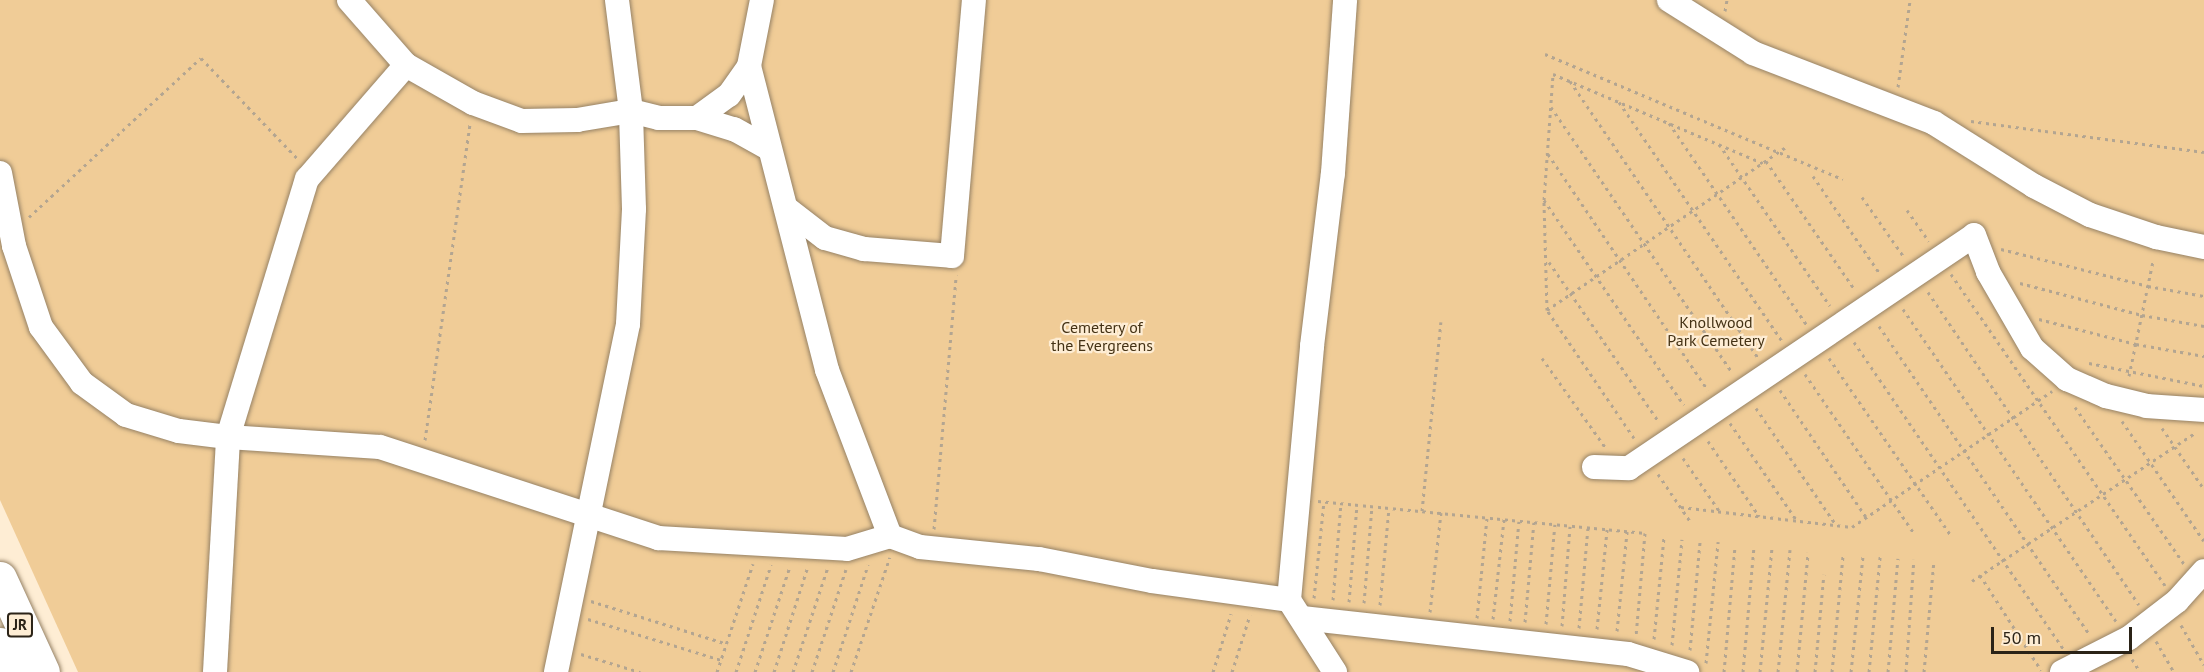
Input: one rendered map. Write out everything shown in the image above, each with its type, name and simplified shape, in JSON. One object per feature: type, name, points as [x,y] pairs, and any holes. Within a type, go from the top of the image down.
[{"type":"highway","name":"JR","points":[[0,578],[43,672]]},
{"type":"highway","name":"JR","points":[[0,644],[13,672]]},
{"type":"lane","points":[[350,0],[406,65],[473,103],[522,121],[577,120],[631,111],[659,118],[697,118],[734,129],[768,147]]},
{"type":"lane","points":[[556,672],[628,324],[634,209],[631,111],[617,0]]},
{"type":"lane","points":[[697,118],[729,95],[749,66],[762,0]]},
{"type":"lane","points":[[786,208],[825,238],[864,249],[952,256],[974,0]]},
{"type":"lane","points":[[1335,672],[1301,609],[1298,499],[1334,173],[1345,0]]},
{"type":"lane","points":[[1669,0],[1753,53],[1934,123],[2034,186],[2090,215],[2156,237],[2204,247]]},
{"type":"lane","points":[[215,672],[228,437],[312,173],[406,65]]},
{"type":"lane","points":[[749,66],[768,147],[786,208],[801,281],[826,370],[887,538]]},
{"type":"lane","points":[[0,173],[12,233],[41,327],[82,383],[126,415],[179,431],[228,437],[380,447],[588,513],[658,538],[806,547],[887,538],[932,549],[1039,560],[1247,594],[1301,609],[1688,664]]},
{"type":"lane","points":[[1594,467],[1629,468],[1974,235],[1989,275],[2032,348],[2064,382],[2115,398],[2202,420]]},
{"type":"lane","points":[[2069,670],[2127,639],[2174,603],[2200,576]]},
{"type":"path","points":[[1896,97],[1910,0]]},
{"type":"path","points":[[1545,54],[1843,179]]},
{"type":"path","points":[[12,233],[201,58],[312,173]]},
{"type":"path","points":[[1690,521],[1547,310],[1548,260],[1544,200],[1552,74],[1764,162],[1867,308],[2102,653]]},
{"type":"path","points":[[1570,81],[1866,517]]},
{"type":"path","points":[[1619,102],[1913,532]]},
{"type":"path","points":[[422,460],[473,103]]},
{"type":"path","points":[[1551,107],[1836,525]]},
{"type":"path","points":[[1959,119],[2204,152]]},
{"type":"path","points":[[1719,144],[2003,560],[2069,670]]},
{"type":"path","points":[[1547,310],[1787,146]]},
{"type":"path","points":[[1547,153],[1797,521]]},
{"type":"path","points":[[1813,176],[2127,639]]},
{"type":"path","points":[[1862,197],[2149,623],[2174,672]]},
{"type":"path","points":[[1544,200],[1759,516]]},
{"type":"path","points":[[1907,210],[2103,494],[2174,603],[2204,665]]},
{"type":"path","points":[[1977,243],[2148,286],[2204,296]]},
{"type":"path","points":[[932,549],[956,273],[952,256]]},
{"type":"path","points":[[1548,260],[1720,512]]},
{"type":"path","points":[[2153,261],[2129,374],[2115,398],[2149,462],[2204,541]]},
{"type":"path","points":[[1989,275],[2142,315],[2204,326]]},
{"type":"path","points":[[2011,312],[2136,344],[2204,356]]},
{"type":"path","points":[[1422,511],[1442,322]]},
{"type":"path","points":[[1542,358],[1620,468]]},
{"type":"path","points":[[2129,374],[2204,386]]},
{"type":"path","points":[[1681,507],[1852,527],[2064,382],[2126,478],[2200,576]]},
{"type":"path","points":[[2147,406],[2204,489]]},
{"type":"path","points":[[1972,581],[2174,446],[2202,420]]},
{"type":"path","points":[[1298,499],[1645,533],[1635,647]]},
{"type":"path","points":[[1301,609],[1324,502]]},
{"type":"path","points":[[1332,612],[1341,503]]},
{"type":"path","points":[[1347,614],[1357,505]]},
{"type":"path","points":[[1364,605],[1372,506]]},
{"type":"path","points":[[1380,607],[1389,508]]},
{"type":"path","points":[[1429,623],[1441,513]]},
{"type":"path","points":[[1476,629],[1487,518]]},
{"type":"path","points":[[1504,519],[1552,644]]},
{"type":"path","points":[[1519,521],[1552,644]]},
{"type":"path","points":[[1534,522],[1552,644]]},
{"type":"path","points":[[1552,644],[1555,524]]},
{"type":"path","points":[[1552,644],[1570,526]]},
{"type":"path","points":[[1552,644],[1588,528]]},
{"type":"path","points":[[1552,644],[1606,530]]},
{"type":"path","points":[[1552,644],[1628,532]]},
{"type":"path","points":[[1653,651],[1664,537]]},
{"type":"path","points":[[833,672],[887,538]]},
{"type":"path","points":[[851,672],[887,538]]},
{"type":"path","points":[[1682,539],[1688,664]]},
{"type":"path","points":[[1688,664],[1700,542]]},
{"type":"path","points":[[1688,664],[1718,542]]},
{"type":"path","points":[[1743,672],[1754,546]]},
{"type":"path","points":[[717,672],[727,644],[806,547]]},
{"type":"path","points":[[736,672],[806,547]]},
{"type":"path","points":[[755,672],[806,547]]},
{"type":"path","points":[[774,672],[806,547]]},
{"type":"path","points":[[794,672],[806,547]]},
{"type":"path","points":[[806,547],[812,672]]},
{"type":"path","points":[[1724,672],[1735,547]]},
{"type":"path","points":[[1760,672],[1772,547]]},
{"type":"path","points":[[1778,672],[1790,550]]},
{"type":"path","points":[[1797,672],[1808,553]]},
{"type":"path","points":[[1851,672],[1863,555]]},
{"type":"path","points":[[1832,672],[1843,556]]},
{"type":"path","points":[[1869,672],[1880,557]]},
{"type":"path","points":[[1888,672],[1898,558]]},
{"type":"path","points":[[1906,672],[1914,559]]},
{"type":"path","points":[[1924,672],[1934,560]]},
{"type":"path","points":[[1815,672],[1824,574]]},
{"type":"path","points":[[1980,575],[2042,672]]},
{"type":"path","points":[[1213,672],[1247,594]]},
{"type":"path","points":[[1232,672],[1247,594]]},
{"type":"path","points":[[570,604],[727,644]]},
{"type":"path","points":[[570,604],[722,660]]},
{"type":"path","points":[[561,648],[640,672]]},
{"type":"green space","name":"Cemetery of the Evergreens","points":[[0,0],[2204,0],[2204,672],[78,672],[0,500]]},
{"type":"park label","name":"Knollwood Park Cemetery","points":[[1716,331]]}]
